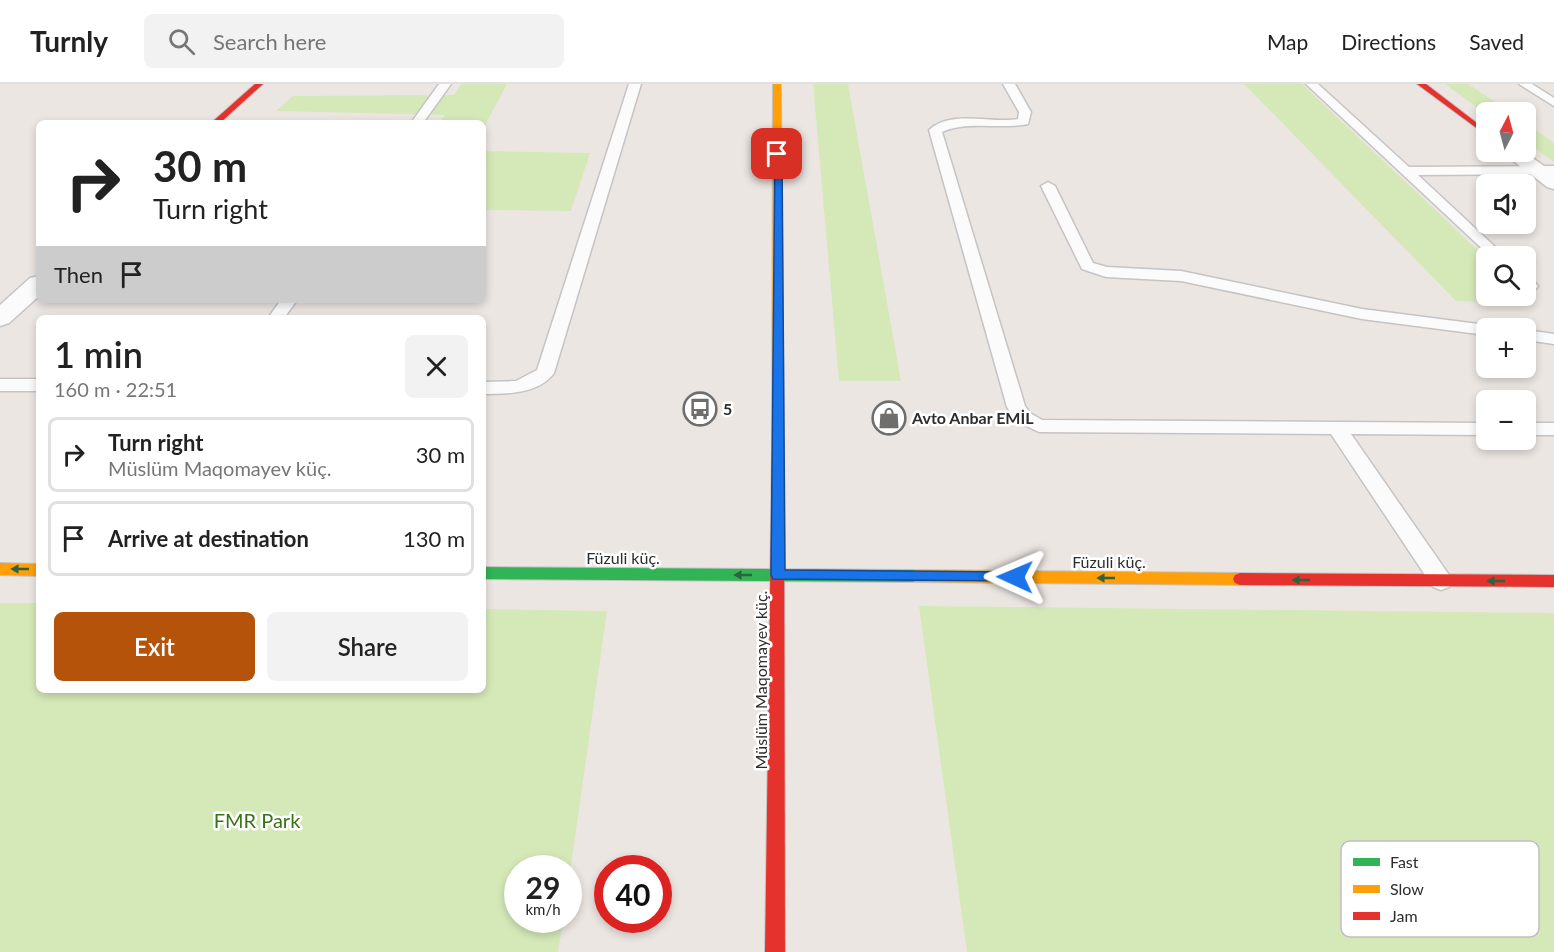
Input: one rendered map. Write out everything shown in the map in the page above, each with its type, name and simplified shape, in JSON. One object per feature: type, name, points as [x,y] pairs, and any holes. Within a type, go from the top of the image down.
[{"type":"main road","points":[[219,120],[259,84]]},
{"type":"main road","name":"Müslüm Maqomayev küç.","points":[[775,952],[778,575],[777,84]]},
{"type":"main road","points":[[1421,84],[1476,125]]},
{"type":"main road","points":[[0,569],[36,570]]},
{"type":"main road","name":"Füzuli küç.","points":[[486,573],[1554,581]]},
{"type":"street","points":[[1531,162],[1546,170],[1554,183]]},
{"type":"street","points":[[0,318],[36,286]]},
{"type":"lane","points":[[419,120],[445,84]]},
{"type":"lane","points":[[486,388],[513,388],[529,385],[545,373],[635,84]]},
{"type":"lane","points":[[1009,84],[1025,112],[1024,121],[1013,124],[945,124],[935,130],[1016,408],[1023,417],[1039,426],[1476,429]]},
{"type":"lane","points":[[1312,84],[1487,246]]},
{"type":"lane","points":[[1525,84],[1554,103]]},
{"type":"lane","points":[[1404,171],[1546,170]]},
{"type":"lane","points":[[1048,186],[1086,266],[1106,272],[1181,276],[1362,314],[1476,329]]},
{"type":"lane","points":[[1536,336],[1554,339]]},
{"type":"lane","points":[[0,385],[36,385]]},
{"type":"lane","points":[[1337,428],[1441,581]]},
{"type":"lane","points":[[1536,429],[1554,429]]},
{"type":"green space","points":[[461,84],[507,84],[486,123],[486,120],[442,120],[445,115],[276,111],[293,96],[454,95]]},
{"type":"green space","points":[[813,84],[848,84],[901,381],[839,381]]},
{"type":"green space","points":[[1244,84],[1302,84],[1476,249],[1476,302],[1456,301]]},
{"type":"green space","points":[[1445,84],[1468,84],[1495,102],[1476,102],[1476,107]]},
{"type":"green space","points":[[1536,130],[1554,143],[1554,162],[1536,149]]},
{"type":"green space","points":[[486,151],[590,153],[571,211],[486,210]]},
{"type":"green space","name":"FMR Park","points":[[0,603],[36,603],[36,693],[486,693],[486,609],[607,611],[573,855],[504,855],[504,933],[561,933],[558,952],[0,952]]},
{"type":"green space","points":[[919,606],[1554,613],[1554,952],[967,952]]},
{"type":"traffic: fast","points":[[486,573],[915,576]]},
{"type":"traffic: slow","points":[[777,84],[778,451]]},
{"type":"traffic: slow","points":[[0,569],[36,570]]},
{"type":"traffic: slow","points":[[915,576],[1240,579]]},
{"type":"traffic: jam","points":[[218,120],[259,84]]},
{"type":"traffic: jam","points":[[1421,84],[1476,125]]},
{"type":"traffic: jam","points":[[775,952],[778,451]]},
{"type":"traffic: jam","points":[[1240,579],[1554,581]]},
{"type":"place","name":"5","points":[[700,409]]},
{"type":"place","name":"Avto Anbar EMİL","points":[[889,418]]},
{"type":"route","points":[[777,154],[778,575],[1015,577]]}]
